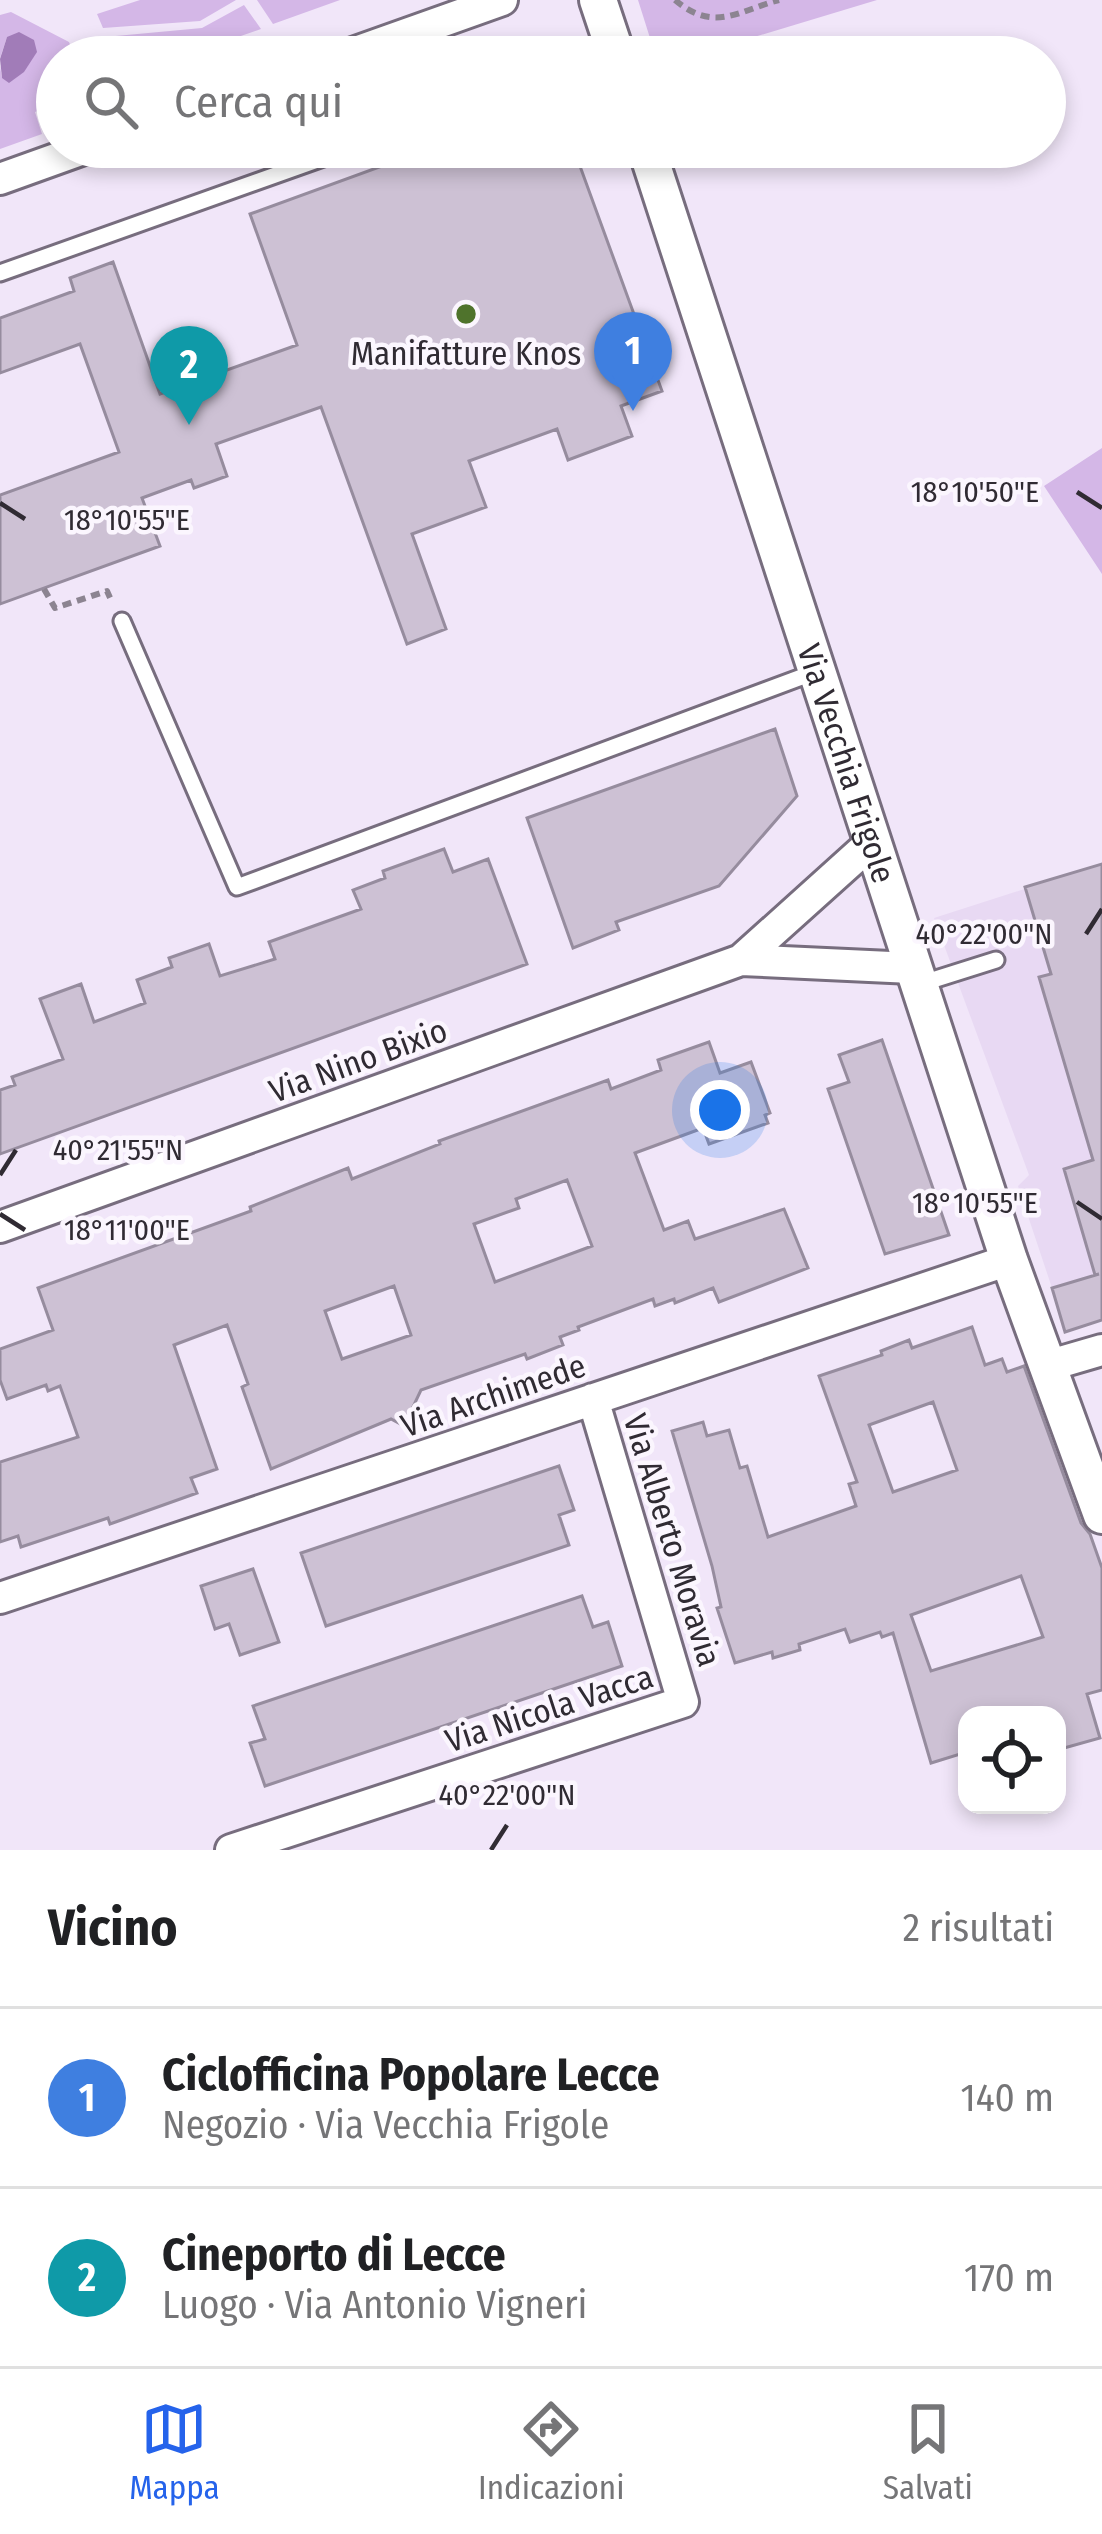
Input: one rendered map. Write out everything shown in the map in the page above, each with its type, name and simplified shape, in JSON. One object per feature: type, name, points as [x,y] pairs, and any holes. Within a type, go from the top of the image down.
[{"type":"street","points":[[401,36],[502,0]]},
{"type":"street","points":[[598,0],[608,36]]},
{"type":"street","points":[[0,179],[36,166]]},
{"type":"street","name":"Via Vecchia Frigole","points":[[653,168],[914,976],[1009,1260],[1102,1515]]},
{"type":"street","name":"Via Nino Bixio","points":[[0,1227],[741,960],[871,843]]},
{"type":"street","name":"Via Nino Bixio","points":[[741,960],[914,976]]},
{"type":"street","name":"Via Archimede","points":[[0,1598],[1009,1260]]},
{"type":"street","points":[[1047,1366],[1102,1350]]},
{"type":"street","name":"Via Alberto Moravia","points":[[593,1400],[683,1702]]},
{"type":"street","name":"Via Nicola Vacca","points":[[231,1850],[683,1702]]},
{"type":"lane","points":[[0,273],[295,168]]},
{"type":"lane","points":[[122,621],[237,887],[815,672]]},
{"type":"lane","points":[[914,976],[996,961]]},
{"type":"path","points":[[675,0],[689,12],[719,20],[779,0]]},
{"type":"path","points":[[44,589],[55,608],[106,591],[122,621]]},
{"type":"shaded area","points":[[140,0],[236,0],[200,21],[103,28],[97,14]]},
{"type":"shaded area","points":[[257,0],[340,0],[273,24]]},
{"type":"shaded area","points":[[638,0],[877,0],[758,36],[649,36]]},
{"type":"shaded area","points":[[244,5],[261,29],[241,36],[116,36],[202,28]]},
{"type":"shaded area","points":[[11,12],[57,36],[36,36],[36,136],[0,149],[0,66],[2,78],[7,37],[0,58],[0,15]]},
{"type":"shaded area","points":[[19,32],[34,40],[36,48],[24,72],[9,83],[2,78],[0,59],[7,37]]},
{"type":"shaded area","points":[[1102,448],[1102,574],[1044,486]]},
{"type":"shaded area","points":[[1102,864],[1102,1273],[1052,1288],[1018,1186],[1029,1175],[934,918]]},
{"type":"building","points":[[376,168],[581,168],[662,391],[621,406],[632,436],[568,460],[557,429],[469,461],[486,507],[412,534],[446,629],[407,644],[321,407],[216,444],[227,476],[194,488],[191,480],[142,498],[160,546],[0,604],[0,495],[119,452],[80,344],[0,373],[0,318],[74,291],[70,278],[113,262],[160,394],[297,345],[250,214]]},
{"type":"building","points":[[775,729],[797,796],[719,886],[616,922],[619,930],[573,948],[527,818]]},
{"type":"building","points":[[444,849],[453,872],[488,859],[527,964],[0,1154],[0,1090],[15,1085],[12,1077],[63,1059],[40,999],[81,984],[94,1022],[145,1003],[137,980],[172,967],[169,958],[209,944],[220,976],[275,959],[269,942],[361,909],[353,890],[385,878],[383,871]]},
{"type":"building","points":[[1102,864],[1102,1320],[1065,1332],[1052,1288],[1099,1274],[1095,1275],[1064,1169],[1093,1160],[1039,977],[1051,974],[1025,887]]},
{"type":"building","points":[[882,1040],[949,1235],[885,1254],[828,1089],[849,1082],[839,1055]]},
{"type":"building","points":[[709,1042],[720,1073],[751,1062],[770,1113],[765,1115],[768,1123],[709,1144],[703,1128],[635,1153],[664,1230],[688,1221],[695,1239],[784,1209],[808,1268],[719,1302],[713,1288],[675,1303],[674,1299],[655,1306],[653,1299],[578,1327],[560,1337],[563,1345],[421,1390],[404,1426],[391,1419],[271,1469],[242,1387],[248,1384],[227,1325],[174,1345],[217,1469],[191,1478],[197,1493],[110,1524],[108,1518],[21,1547],[18,1536],[0,1542],[0,1462],[78,1437],[60,1386],[48,1391],[46,1385],[7,1399],[0,1380],[0,1349],[53,1330],[38,1288],[251,1211],[250,1207],[348,1168],[352,1179],[439,1141],[608,1080],[611,1089],[661,1070],[658,1060]],"holes":[[[567,1180],[592,1246],[495,1282],[474,1224],[519,1208],[516,1199]],[[394,1286],[411,1335],[342,1359],[325,1311]]]},
{"type":"building","points":[[972,1327],[985,1365],[1002,1359],[1007,1372],[1024,1366],[1102,1568],[1102,1690],[1087,1694],[1100,1738],[1066,1747],[1066,1706],[958,1706],[958,1755],[931,1763],[893,1633],[882,1637],[880,1632],[850,1642],[845,1629],[799,1644],[800,1650],[735,1663],[672,1431],[703,1422],[707,1436],[729,1430],[740,1468],[747,1466],[768,1537],[856,1506],[849,1484],[857,1482],[819,1376],[882,1355],[881,1351],[909,1340],[912,1348]],"holes":[[[933,1402],[957,1470],[893,1492],[869,1425]],[[1021,1576],[1043,1637],[931,1671],[911,1615]]]},
{"type":"building","points":[[559,1466],[574,1510],[559,1515],[569,1545],[326,1626],[301,1553]]},
{"type":"building","points":[[253,1569],[279,1642],[240,1655],[229,1624],[215,1629],[201,1586]]},
{"type":"building","points":[[582,1596],[593,1627],[608,1622],[622,1666],[265,1786],[250,1743],[265,1739],[253,1706]]},
{"type":"place","name":"Manifatture Knos","points":[[466,314]]},
{"type":"place","name":"Ciclofficina Popolare Lecce","points":[[633,411]]},
{"type":"place","name":"Cineporto di Lecce","points":[[189,425]]}]
